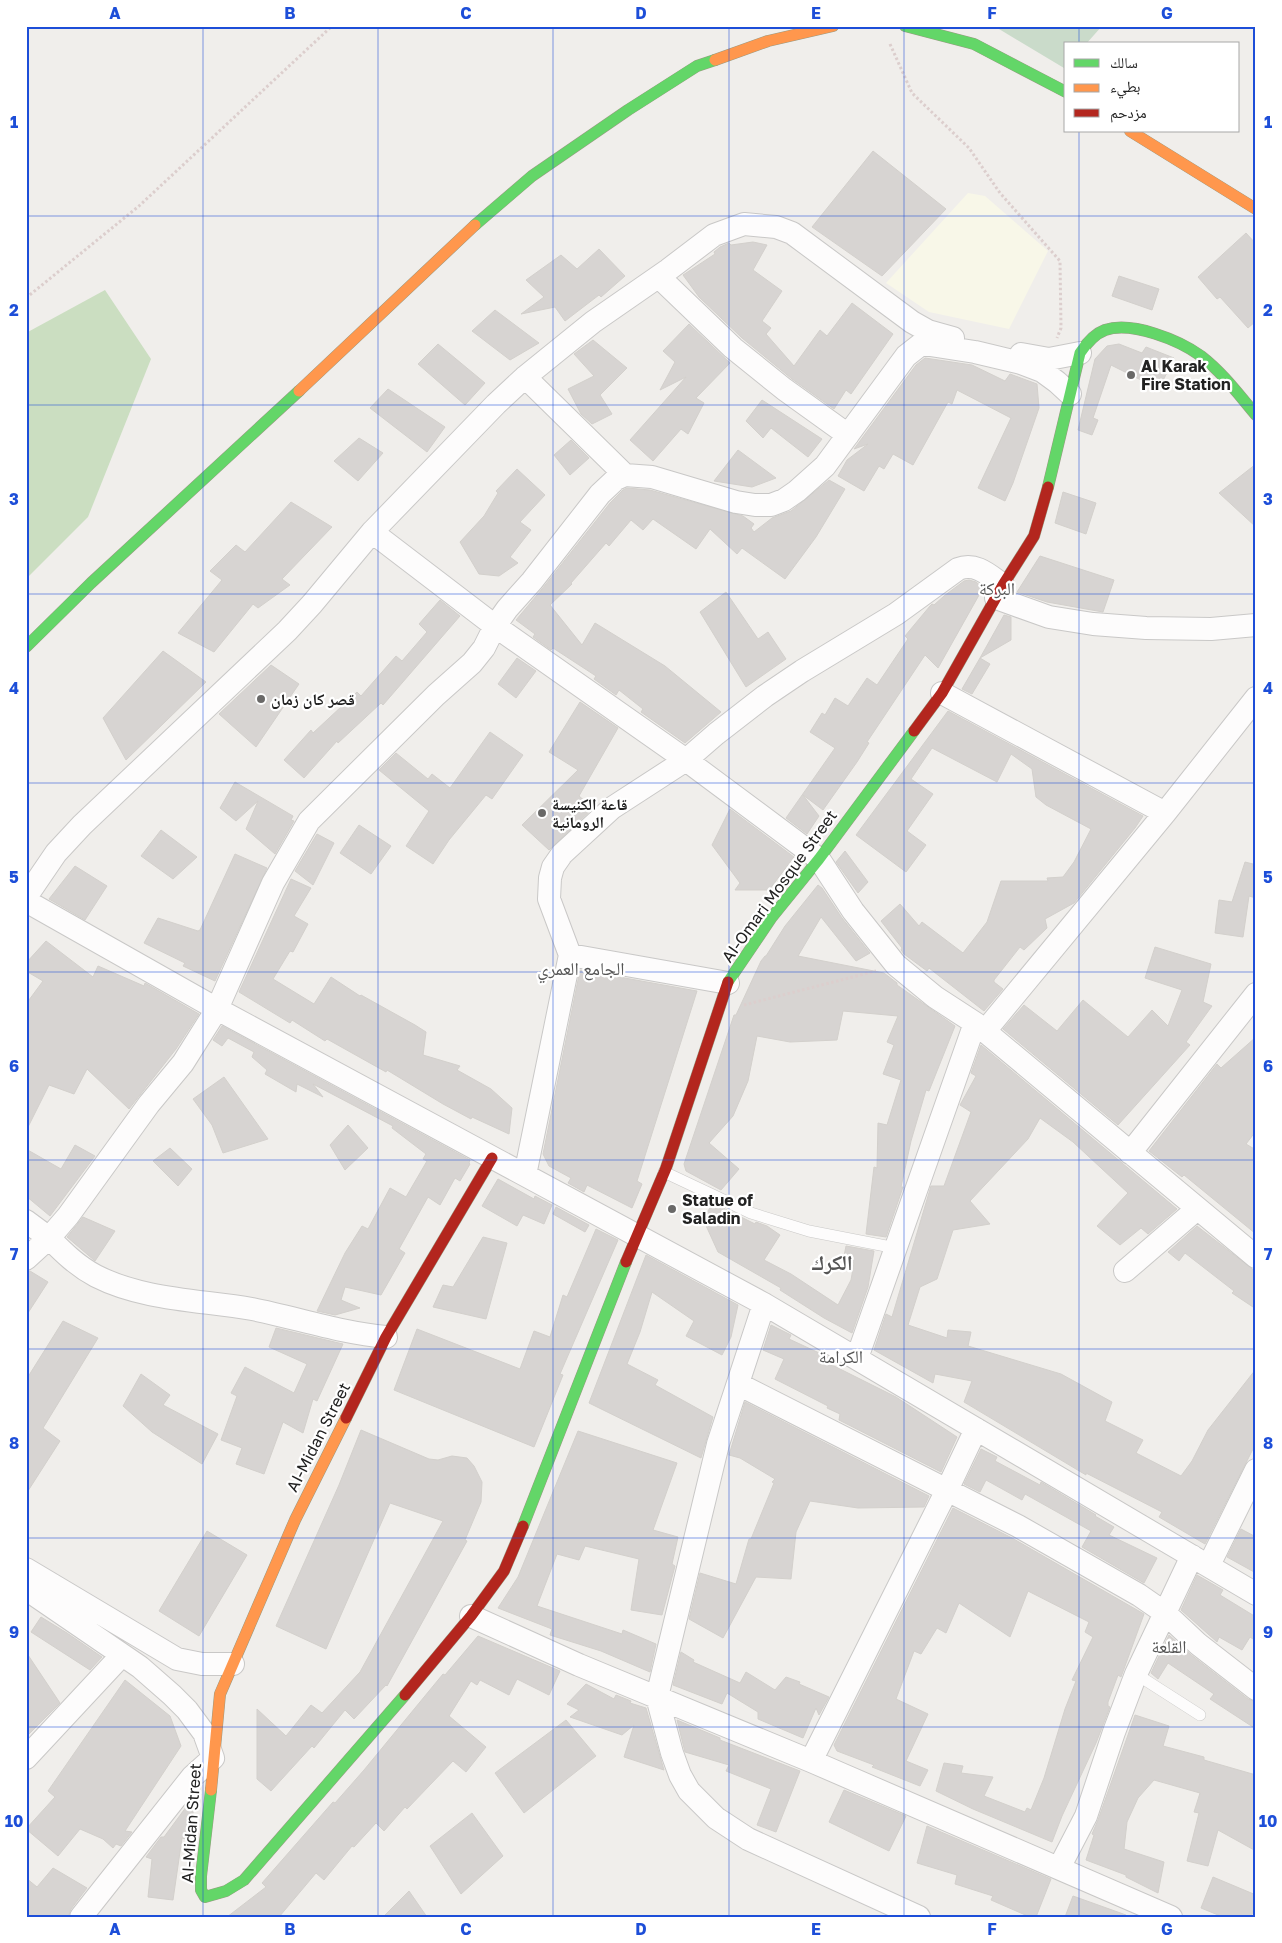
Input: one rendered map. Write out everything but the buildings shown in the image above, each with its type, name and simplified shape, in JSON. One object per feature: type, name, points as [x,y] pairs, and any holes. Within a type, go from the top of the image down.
[{"type":"street","points":[[26,646],[359,336],[451,246],[532,176],[628,110],[697,66],[733,55],[768,41],[833,26]]},
{"type":"street","points":[[905,26],[974,44],[1064,91]]},
{"type":"street","points":[[1132,132],[1256,209]]},
{"type":"street","points":[[26,897],[56,853],[82,825],[287,630],[312,604],[372,532],[525,377],[593,322],[714,235],[744,224],[776,227],[792,233],[912,322],[924,338],[942,346],[1021,363],[1048,374],[1070,394]]},
{"type":"street","points":[[658,277],[732,348],[784,389],[848,435]]},
{"type":"street","points":[[26,1259],[49,1238],[68,1216],[149,1104],[183,1062],[217,1010],[273,883],[309,821],[436,695],[472,663],[484,648],[495,626],[600,494],[616,479],[625,475],[652,477],[736,502],[755,505],[771,505],[784,500],[826,466],[906,356],[924,338],[959,340],[1049,358],[1080,353],[1095,335],[1106,328],[1143,331],[1161,336],[1200,355],[1256,415]]},
{"type":"street","name":"AI-Omari Mosque Street","points":[[637,1234],[663,1172],[728,983],[772,917],[819,859],[942,693],[999,592],[1034,536],[1042,512],[1080,353]]},
{"type":"street","points":[[525,377],[625,475]]},
{"type":"street","points":[[372,532],[495,626],[686,760],[819,859],[853,911],[896,965],[935,997],[980,1027],[1256,1257]]},
{"type":"street","points":[[525,1175],[570,955],[549,899],[548,887],[553,867],[562,854],[612,808],[686,760],[765,696],[802,671],[896,614],[966,566],[981,570],[999,592],[1049,617],[1093,624],[1146,628],[1202,628],[1256,625]]},
{"type":"street","points":[[942,693],[1165,813]]},
{"type":"street","points":[[857,1358],[896,1248],[980,1027],[1165,813],[1256,698]]},
{"type":"street","points":[[26,901],[217,1010],[637,1234],[764,1304],[1256,1594]]},
{"type":"street","points":[[570,955],[728,983]]},
{"type":"street","points":[[1130,1153],[1255,998]]},
{"type":"street","name":"AI-Midan Street","points":[[492,1158],[386,1337],[295,1520],[220,1694],[212,1758],[210,1802],[200,1876],[201,1890],[205,1897],[235,1888],[244,1880],[383,1721],[471,1616],[504,1571],[522,1531],[637,1234]]},
{"type":"street","points":[[1125,1271],[1197,1209]]},
{"type":"street","points":[[26,1221],[88,1271],[129,1289],[252,1309],[371,1336],[386,1337]]},
{"type":"street","points":[[764,1304],[718,1444],[657,1697],[680,1775],[689,1791],[716,1818],[748,1839],[919,1917]]},
{"type":"street","points":[[738,1384],[1018,1526],[1103,1574],[1164,1613],[1198,1644],[1256,1690]]},
{"type":"street","points":[[810,1761],[948,1490],[976,1429]]},
{"type":"street","points":[[1059,1868],[1086,1816],[1136,1674],[1164,1613],[1200,1561],[1256,1470]]},
{"type":"street","points":[[26,1569],[177,1659],[202,1664],[233,1664]]},
{"type":"street","points":[[26,1589],[140,1668],[187,1710],[204,1732],[212,1758],[192,1778],[81,1917]]},
{"type":"street","points":[[471,1616],[1170,1917]]},
{"type":"street","points":[[26,1758],[122,1655]]},
{"type":"lane","points":[[663,1172],[751,1212],[784,1223],[809,1231],[896,1248]]},
{"type":"lane","points":[[1136,1674],[1200,1715]]},
{"type":"path","points":[[26,298],[139,206],[332,26]]},
{"type":"path","points":[[890,44],[912,94],[969,148],[1000,193],[1060,261],[1061,328],[1049,358]]},
{"type":"path","points":[[717,1013],[896,965]]},
{"type":"shaded area","points":[[968,193],[985,196],[1048,251],[1009,329],[929,312],[886,283]]},
{"type":"green space","points":[[994,26],[1102,26],[1088,42],[1064,42],[1064,68]]},
{"type":"green space","points":[[105,290],[151,359],[88,517],[26,579],[26,333]]},
{"type":"traffic: fast","points":[[905,26],[974,44],[1064,91]]},
{"type":"traffic: fast","points":[[475,225],[532,176],[628,110],[697,66],[715,60]]},
{"type":"traffic: fast","points":[[1048,487],[1080,353],[1094,337],[1105,330],[1116,328],[1141,330],[1168,338],[1192,350],[1201,356],[1230,384],[1256,415]]},
{"type":"traffic: fast","points":[[26,647],[91,583],[299,391]]},
{"type":"traffic: fast","points":[[728,982],[772,917],[819,859],[914,731]]},
{"type":"traffic: fast","points":[[523,1526],[626,1262]]},
{"type":"traffic: fast","points":[[211,1790],[201,1876],[201,1890],[205,1897],[226,1891],[244,1880],[405,1695]]},
{"type":"traffic: slow","points":[[715,60],[768,41],[833,26]]},
{"type":"traffic: slow","points":[[1132,132],[1256,209]]},
{"type":"traffic: slow","points":[[299,391],[475,225]]},
{"type":"traffic: slow","points":[[211,1790],[220,1694],[295,1520],[346,1418]]},
{"type":"traffic: jam","points":[[914,731],[942,693],[1003,585],[1034,536],[1048,487]]},
{"type":"traffic: jam","points":[[626,1262],[666,1168],[728,982]]},
{"type":"traffic: jam","points":[[346,1418],[386,1337],[492,1158]]},
{"type":"traffic: jam","points":[[405,1695],[471,1616],[504,1571],[523,1526]]},
{"type":"place","name":"Al Karak Fire Station","points":[[1131,375]]},
{"type":"place","name":"قصر كان زمان","points":[[261,699]]},
{"type":"place","name":"قاعة الكنيسة الرومانية","points":[[542,813]]},
{"type":"place","name":"Statue of Saladin","points":[[672,1209]]},
{"type":"district","name":"البركة","points":[[997,588]]},
{"type":"district","name":"الجامع العمري","points":[[581,968]]},
{"type":"district","name":"الكرك","points":[[832,1262]]},
{"type":"district","name":"الكرامة","points":[[841,1356]]},
{"type":"district","name":"القلعة","points":[[1169,1646]]}]
